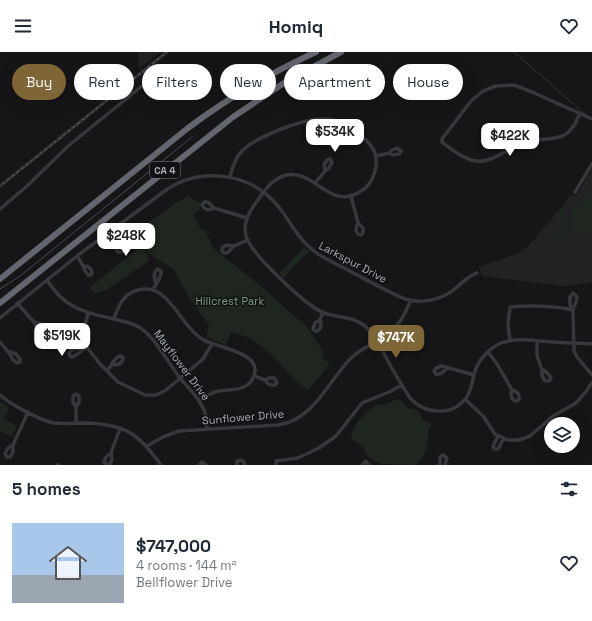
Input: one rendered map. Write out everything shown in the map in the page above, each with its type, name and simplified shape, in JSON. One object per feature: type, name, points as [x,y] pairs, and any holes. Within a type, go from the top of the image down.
[{"type":"highway","name":"CA 4","points":[[0,279],[213,110],[271,74],[316,52]]},
{"type":"highway","name":"CA 4","points":[[0,303],[233,116],[287,81],[341,52]]},
{"type":"street","points":[[580,113],[574,126],[564,135],[554,138],[535,139],[508,149],[486,160],[477,161],[470,159],[452,150],[442,142],[442,139],[471,101],[484,91],[496,86],[514,85],[532,92],[580,113],[592,119]]},
{"type":"street","points":[[0,209],[26,187],[67,147],[142,86]]},
{"type":"street","points":[[230,177],[237,157],[247,147],[272,133],[317,120],[327,119],[337,121],[356,132],[368,142],[376,156],[376,170],[371,181],[361,191],[351,196],[340,196],[329,193],[316,183],[302,176],[286,175],[275,180],[263,192],[250,211],[247,218],[246,230],[248,240],[274,273],[310,304],[323,312],[348,317],[366,327],[413,402],[421,407],[430,411],[438,412],[457,406],[465,399],[471,389],[474,375],[480,361],[498,344],[510,341],[592,344]]},
{"type":"street","points":[[502,138],[508,149]]},
{"type":"street","points":[[376,156],[390,153]]},
{"type":"street","points":[[575,192],[592,164]]},
{"type":"street","points":[[316,183],[325,171]]},
{"type":"street","name":"Larkspur Drive","points":[[0,318],[77,256],[166,190],[179,182],[203,176],[220,175],[230,177],[251,185],[263,192],[278,207],[304,243],[316,253],[396,295],[410,300],[426,301],[440,298],[470,276],[477,273]]},
{"type":"street","points":[[351,196],[358,223]]},
{"type":"street","points":[[214,208],[247,218]]},
{"type":"street","points":[[107,233],[114,242]]},
{"type":"street","points":[[234,246],[248,240]]},
{"type":"street","points":[[77,256],[84,266]]},
{"type":"street","name":"Mayflower Drive","points":[[47,280],[67,303],[88,313],[131,324],[146,332],[199,401],[205,413],[207,429]]},
{"type":"street","points":[[153,290],[156,283]]},
{"type":"street","points":[[114,319],[119,306],[127,296],[138,290],[153,290],[158,292],[167,300],[196,335],[212,344],[247,356],[254,366],[254,376],[249,384],[245,387],[207,395],[199,401]]},
{"type":"street","name":"Sunflower Drive","points":[[147,446],[174,432],[278,425],[297,419],[312,406],[351,358],[396,328],[404,317],[410,300]]},
{"type":"street","points":[[17,303],[34,322]]},
{"type":"street","points":[[510,341],[508,324],[510,307],[564,308],[573,310],[576,356],[592,375]]},
{"type":"street","points":[[320,320],[323,312]]},
{"type":"street","points":[[88,313],[84,330],[87,347],[107,371],[122,384],[148,396],[156,395],[162,392],[180,378],[205,357],[212,344]]},
{"type":"street","points":[[537,341],[537,356],[542,369]]},
{"type":"street","points":[[0,342],[7,351]]},
{"type":"street","points":[[81,350],[87,347]]},
{"type":"street","points":[[488,352],[497,364],[512,390]]},
{"type":"street","points":[[107,371],[113,365]]},
{"type":"street","points":[[447,368],[474,375]]},
{"type":"street","points":[[254,376],[265,380]]},
{"type":"street","points":[[465,399],[483,416],[491,429],[498,436],[516,441],[532,434],[554,416],[576,403],[592,383]]},
{"type":"street","points":[[276,465],[276,461],[299,458],[318,448],[336,436],[362,403],[402,385]]},
{"type":"street","points":[[0,395],[28,412],[51,422],[107,424],[120,428],[133,434],[147,446],[161,465]]},
{"type":"street","points":[[76,407],[76,423]]},
{"type":"street","points":[[13,445],[28,412]]},
{"type":"street","points":[[111,453],[120,428]]},
{"type":"street","points":[[498,436],[493,446],[494,449],[498,449],[504,438]]},
{"type":"street","points":[[440,465],[440,457],[443,455],[447,458],[446,465]]},
{"type":"street","points":[[237,465],[237,461],[240,460],[243,461],[245,465]]},
{"type":"street","points":[[362,465],[366,461],[370,465]]},
{"type":"street","points":[[199,465],[202,462],[206,465]]},
{"type":"shaded area","points":[[138,52],[160,52],[145,64],[142,64],[142,67],[139,69]]},
{"type":"shaded area","points":[[592,168],[592,283],[562,286],[482,276],[479,267],[519,253],[531,243],[570,195],[577,195]]},
{"type":"green space","points":[[592,183],[592,231],[573,233],[572,209],[581,202]]},
{"type":"green space","name":"Hillcrest Park","points":[[188,196],[200,203],[200,209],[194,215],[200,228],[206,232],[213,248],[262,287],[309,329],[323,351],[322,357],[330,364],[308,391],[274,357],[250,339],[231,332],[226,345],[206,337],[209,325],[192,302],[174,270],[145,251],[150,260],[106,290],[95,293],[89,288],[141,246],[134,234],[175,203]]},
{"type":"green space","points":[[562,207],[567,211],[568,230],[558,231],[558,225],[564,226],[563,218],[558,219],[555,216]]},
{"type":"green space","points":[[568,231],[569,236],[549,238],[548,233]]},
{"type":"green space","points":[[304,247],[309,252],[284,278],[279,273]]},
{"type":"green space","points":[[398,399],[402,400],[410,409],[420,413],[423,420],[432,424],[429,427],[428,443],[425,453],[420,462],[416,465],[381,464],[368,457],[363,446],[351,439],[357,423],[368,411],[378,404],[383,405]]},
{"type":"green space","points":[[0,402],[9,407],[4,419],[17,426],[12,437],[0,431]]},
{"type":"waterway","points":[[514,52],[585,114]]},
{"type":"tram line","points":[[0,289],[20,276],[192,137]]},
{"type":"railway","points":[[0,186],[167,52]]}]
